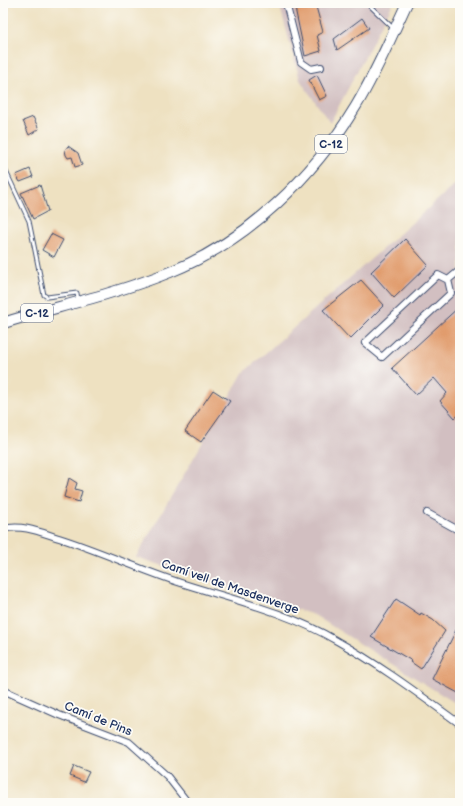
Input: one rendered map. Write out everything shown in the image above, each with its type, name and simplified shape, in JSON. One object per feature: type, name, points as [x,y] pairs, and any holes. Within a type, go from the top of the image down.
[{"type":"main road","name":"C-12","points":[[3,324],[110,294],[172,272],[230,239],[270,210],[302,179],[340,132],[357,105],[407,3]]},
{"type":"street","points":[[286,3],[301,62],[311,69],[321,67]]},
{"type":"street","points":[[448,280],[460,270]]},
{"type":"street","points":[[438,275],[448,280],[451,293],[382,357],[365,342],[438,275]]},
{"type":"street","points":[[427,513],[460,531]]},
{"type":"street","name":"Camí vell de Masdenverge","points":[[3,529],[23,527],[90,548],[181,583],[274,612],[330,637],[386,671],[460,724]]},
{"type":"street","name":"Camí de Pins","points":[[3,690],[59,716],[129,742],[167,776],[188,803]]},
{"type":"lane","points":[[367,3],[394,30]]},
{"type":"lane","points":[[3,165],[29,221],[34,252],[44,295],[47,297],[77,293],[78,303]]},
{"type":"shaded area","points":[[279,3],[393,3],[330,123],[300,80]]},
{"type":"shaded area","points":[[460,180],[460,706],[314,615],[136,557],[243,373]]},
{"type":"building","points":[[294,3],[315,3],[323,32],[317,35],[321,51],[305,56]]},
{"type":"building","points":[[362,18],[369,28],[337,50],[334,39]]},
{"type":"building","points":[[317,75],[327,96],[319,100],[309,80]]},
{"type":"building","points":[[33,117],[39,129],[29,135],[23,121]]},
{"type":"building","points":[[68,146],[78,153],[82,165],[75,167],[72,157],[68,158],[65,150]]},
{"type":"building","points":[[30,169],[33,177],[20,182],[16,175]]},
{"type":"building","points":[[40,185],[48,211],[33,219],[21,193]]},
{"type":"building","points":[[51,234],[63,240],[54,257],[42,250]]},
{"type":"building","points":[[405,239],[428,265],[394,298],[371,272]]},
{"type":"building","points":[[361,280],[384,305],[350,339],[323,310]]},
{"type":"building","points":[[460,306],[460,414],[455,418],[440,401],[447,393],[434,378],[416,395],[392,368]]},
{"type":"building","points":[[213,390],[230,401],[201,442],[185,431]]},
{"type":"building","points":[[69,478],[77,483],[75,489],[82,491],[79,502],[64,497]]},
{"type":"building","points":[[396,599],[420,615],[421,613],[433,620],[445,631],[421,669],[411,662],[412,661],[371,637]]},
{"type":"building","points":[[460,622],[460,694],[432,679]]},
{"type":"building","points":[[74,766],[89,772],[84,782],[70,776]]}]
